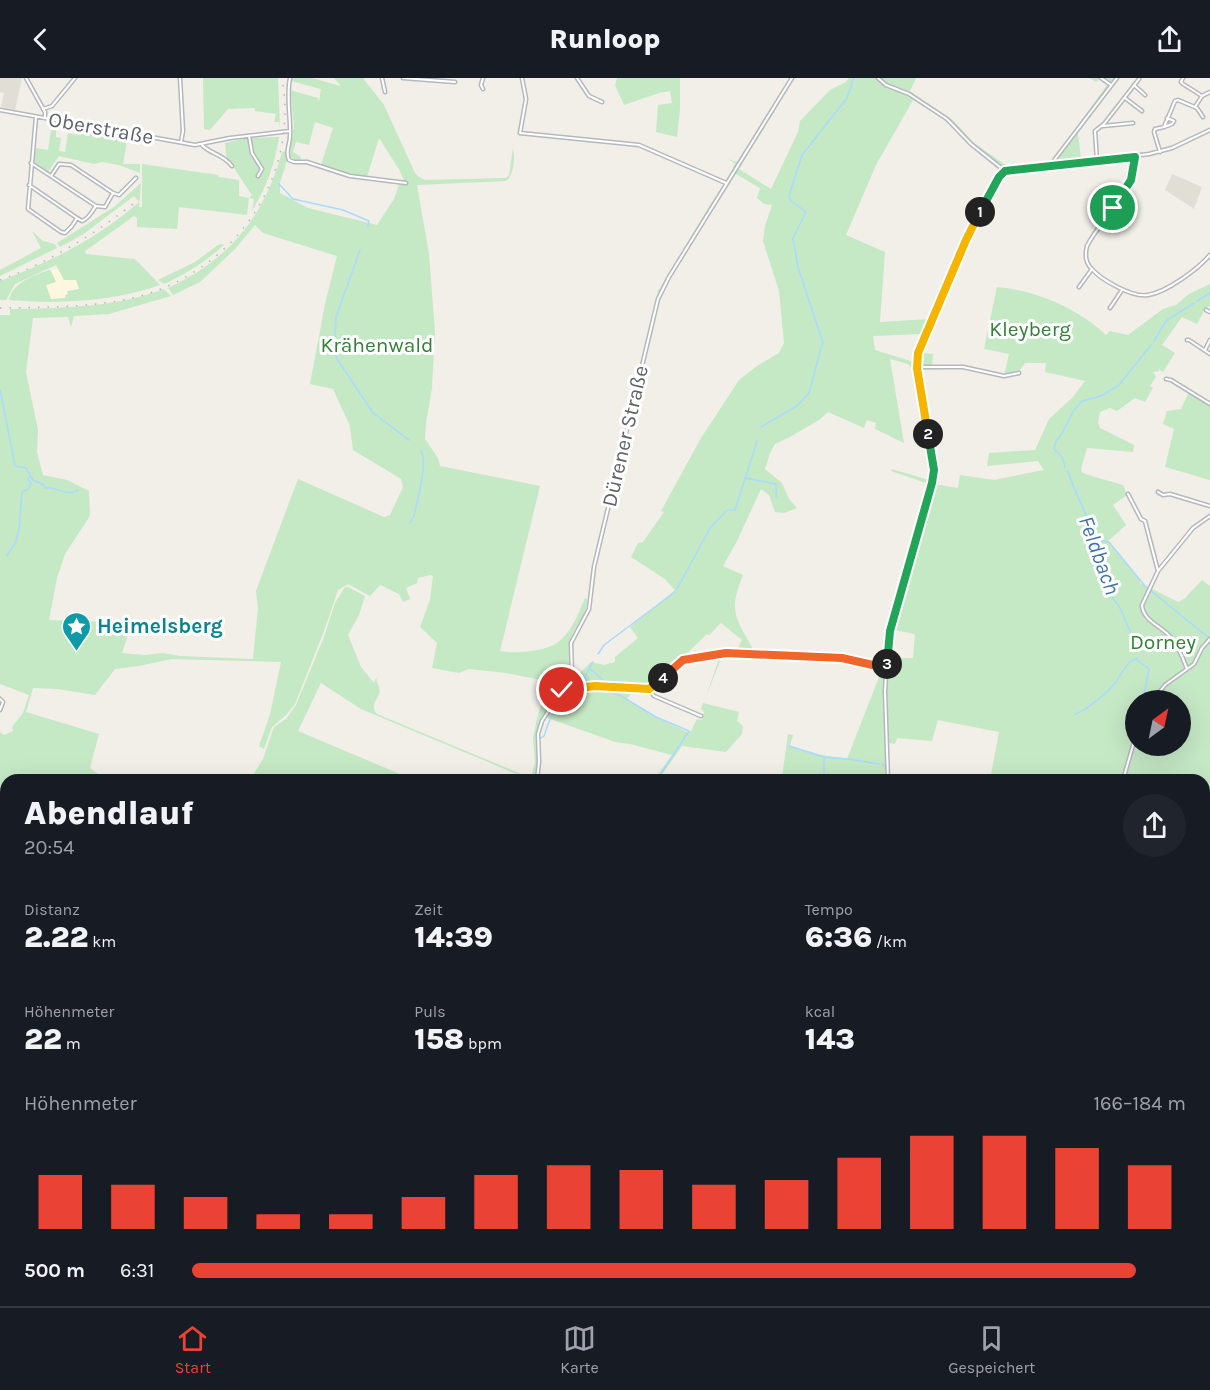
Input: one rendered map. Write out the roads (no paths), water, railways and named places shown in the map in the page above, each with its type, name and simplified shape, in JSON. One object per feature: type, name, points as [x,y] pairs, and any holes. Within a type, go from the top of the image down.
[{"type":"street","points":[[26,78],[45,118]]},
{"type":"street","points":[[42,109],[52,106],[75,78]]},
{"type":"street","points":[[180,78],[183,131],[181,142]]},
{"type":"street","points":[[290,78],[288,89],[291,136],[287,153],[292,161],[307,162],[350,176],[406,183]]},
{"type":"street","points":[[382,78],[385,92]]},
{"type":"street","points":[[402,78],[441,79],[456,82]]},
{"type":"street","points":[[483,78],[481,85],[483,89]]},
{"type":"street","points":[[522,78],[526,99],[520,134],[643,146],[726,183]]},
{"type":"street","points":[[577,78],[589,96],[602,102]]},
{"type":"street","name":"Dürener Straße","points":[[538,774],[538,734],[542,720],[572,674],[572,641],[589,609],[594,567],[658,300],[669,277],[792,78]]},
{"type":"street","points":[[878,78],[886,85],[909,94],[947,119],[975,148],[1005,171]]},
{"type":"street","points":[[1101,78],[1111,85]]},
{"type":"street","points":[[1053,165],[1055,159],[1117,78]]},
{"type":"street","points":[[1097,160],[1094,135],[1138,79]]},
{"type":"street","points":[[1182,79],[1183,84],[1202,96]]},
{"type":"street","points":[[1134,86],[1145,95]]},
{"type":"street","points":[[1196,107],[1202,96],[1210,92]]},
{"type":"street","points":[[1125,97],[1142,111]]},
{"type":"street","points":[[1164,127],[1177,100],[1196,107],[1203,117]]},
{"type":"street","points":[[41,118],[42,109]]},
{"type":"street","name":"Oberstraße","points":[[0,110],[202,144],[290,131]]},
{"type":"street","points":[[36,117],[28,209],[63,233],[72,226],[77,218]]},
{"type":"street","points":[[1160,152],[1154,132],[1155,129],[1172,124],[1174,121],[1167,118]]},
{"type":"street","points":[[1100,127],[1133,123]]},
{"type":"street","points":[[888,774],[885,700],[890,631],[934,470],[921,398],[917,368],[918,353],[966,240],[999,177],[1005,171],[1135,157],[1160,152],[1210,130]]},
{"type":"street","points":[[249,136],[252,153],[262,169],[258,176]]},
{"type":"street","name":"Oberstraße","points":[[202,144],[206,149],[225,158],[232,166]]},
{"type":"street","points":[[1135,157],[1129,185],[1087,246],[1086,260],[1092,269],[1123,289],[1139,296],[1156,293],[1199,267],[1210,255]]},
{"type":"street","points":[[32,163],[96,206],[105,207],[113,194]]},
{"type":"street","points":[[51,176],[59,164],[68,164],[113,194],[119,195],[136,178]]},
{"type":"street","points":[[29,185],[81,221],[91,215],[96,206]]},
{"type":"street","points":[[1079,287],[1092,269]]},
{"type":"street","points":[[1110,308],[1123,289]]},
{"type":"street","points":[[1206,310],[1210,312]]},
{"type":"street","points":[[1187,340],[1210,354]]},
{"type":"street","points":[[1205,350],[1210,340]]},
{"type":"street","points":[[917,368],[963,367],[1004,376],[1019,373]]},
{"type":"street","points":[[1166,379],[1210,404]]},
{"type":"street","points":[[1158,492],[1210,506]]},
{"type":"street","points":[[1128,494],[1141,519],[1146,521],[1158,571]]},
{"type":"street","points":[[1187,669],[1172,638],[1148,619],[1142,611],[1142,605],[1158,571],[1193,528],[1210,516]]},
{"type":"street","points":[[1162,690],[1194,664],[1202,648],[1210,639]]},
{"type":"street","points":[[563,689],[605,686],[649,689],[683,660],[726,653],[842,658],[886,668]]},
{"type":"street","points":[[649,689],[654,696],[701,716]]},
{"type":"street","points":[[0,699],[3,701],[0,710]]},
{"type":"street","points":[[1125,774],[1130,756]]},
{"type":"waterway","points":[[852,82],[854,78]]},
{"type":"waterway","points":[[822,346],[823,343],[798,267],[793,238],[806,212],[791,201],[789,196],[802,155],[847,98],[852,84]]},
{"type":"waterway","points":[[279,184],[293,199],[343,210],[369,221],[368,226]]},
{"type":"waterway","points":[[360,250],[336,317],[334,348],[337,359],[373,413],[409,440]]},
{"type":"waterway","name":"Feldbach","points":[[1197,301],[1210,293]]},
{"type":"waterway","name":"Feldbach","points":[[1154,341],[1166,321],[1194,303]]},
{"type":"waterway","name":"Feldbach","points":[[1065,467],[1062,457],[1054,449],[1056,441],[1074,410],[1082,401],[1101,396],[1119,385],[1151,345]]},
{"type":"waterway","points":[[761,427],[797,406],[809,393],[821,348]]},
{"type":"waterway","points":[[0,390],[15,466],[26,468],[33,480],[44,485],[45,488],[69,493],[78,490]]},
{"type":"waterway","points":[[677,589],[710,528],[727,510],[735,510],[757,441]]},
{"type":"waterway","points":[[410,523],[414,516],[421,483],[423,464],[421,450]]},
{"type":"waterway","name":"Feldbach","points":[[1068,471],[1093,531],[1100,554],[1099,562],[1107,585],[1131,633],[1137,640]]},
{"type":"waterway","points":[[7,556],[16,541],[22,492],[28,489],[31,483],[28,480],[29,477]]},
{"type":"waterway","points":[[745,478],[776,484],[776,497]]},
{"type":"waterway","points":[[1097,540],[1109,542],[1145,586],[1209,638]]},
{"type":"waterway","points":[[598,654],[604,645],[675,592]]},
{"type":"waterway","name":"Feldbach","points":[[1075,714],[1102,696],[1116,682],[1127,665],[1138,658]]},
{"type":"waterway","points":[[1137,660],[1149,669],[1145,690]]},
{"type":"waterway","points":[[593,662],[589,668],[605,684]]},
{"type":"waterway","points":[[588,684],[585,678],[589,669]]},
{"type":"waterway","points":[[604,687],[656,717],[689,731],[661,774]]},
{"type":"waterway","points":[[541,738],[562,700],[573,692],[587,689]]},
{"type":"waterway","points":[[789,746],[824,757],[847,759]]},
{"type":"waterway","points":[[824,757],[824,774]]},
{"type":"waterway","points":[[848,759],[879,764]]},
{"type":"waterway","points":[[882,764],[886,767]]},
{"type":"railway","points":[[0,308],[69,306],[120,301],[172,284],[203,266],[230,243],[253,216],[270,185],[281,151],[285,115],[282,78]]},
{"type":"railway","points":[[0,280],[70,247],[133,204]]},
{"type":"place","name":"Heimelsberg","points":[[76,652]]},
{"type":"park label","name":"Kleyberg","points":[[1030,329]]},
{"type":"park label","name":"Krähenwald","points":[[377,345]]},
{"type":"park label","name":"Dorney","points":[[1163,642]]}]
